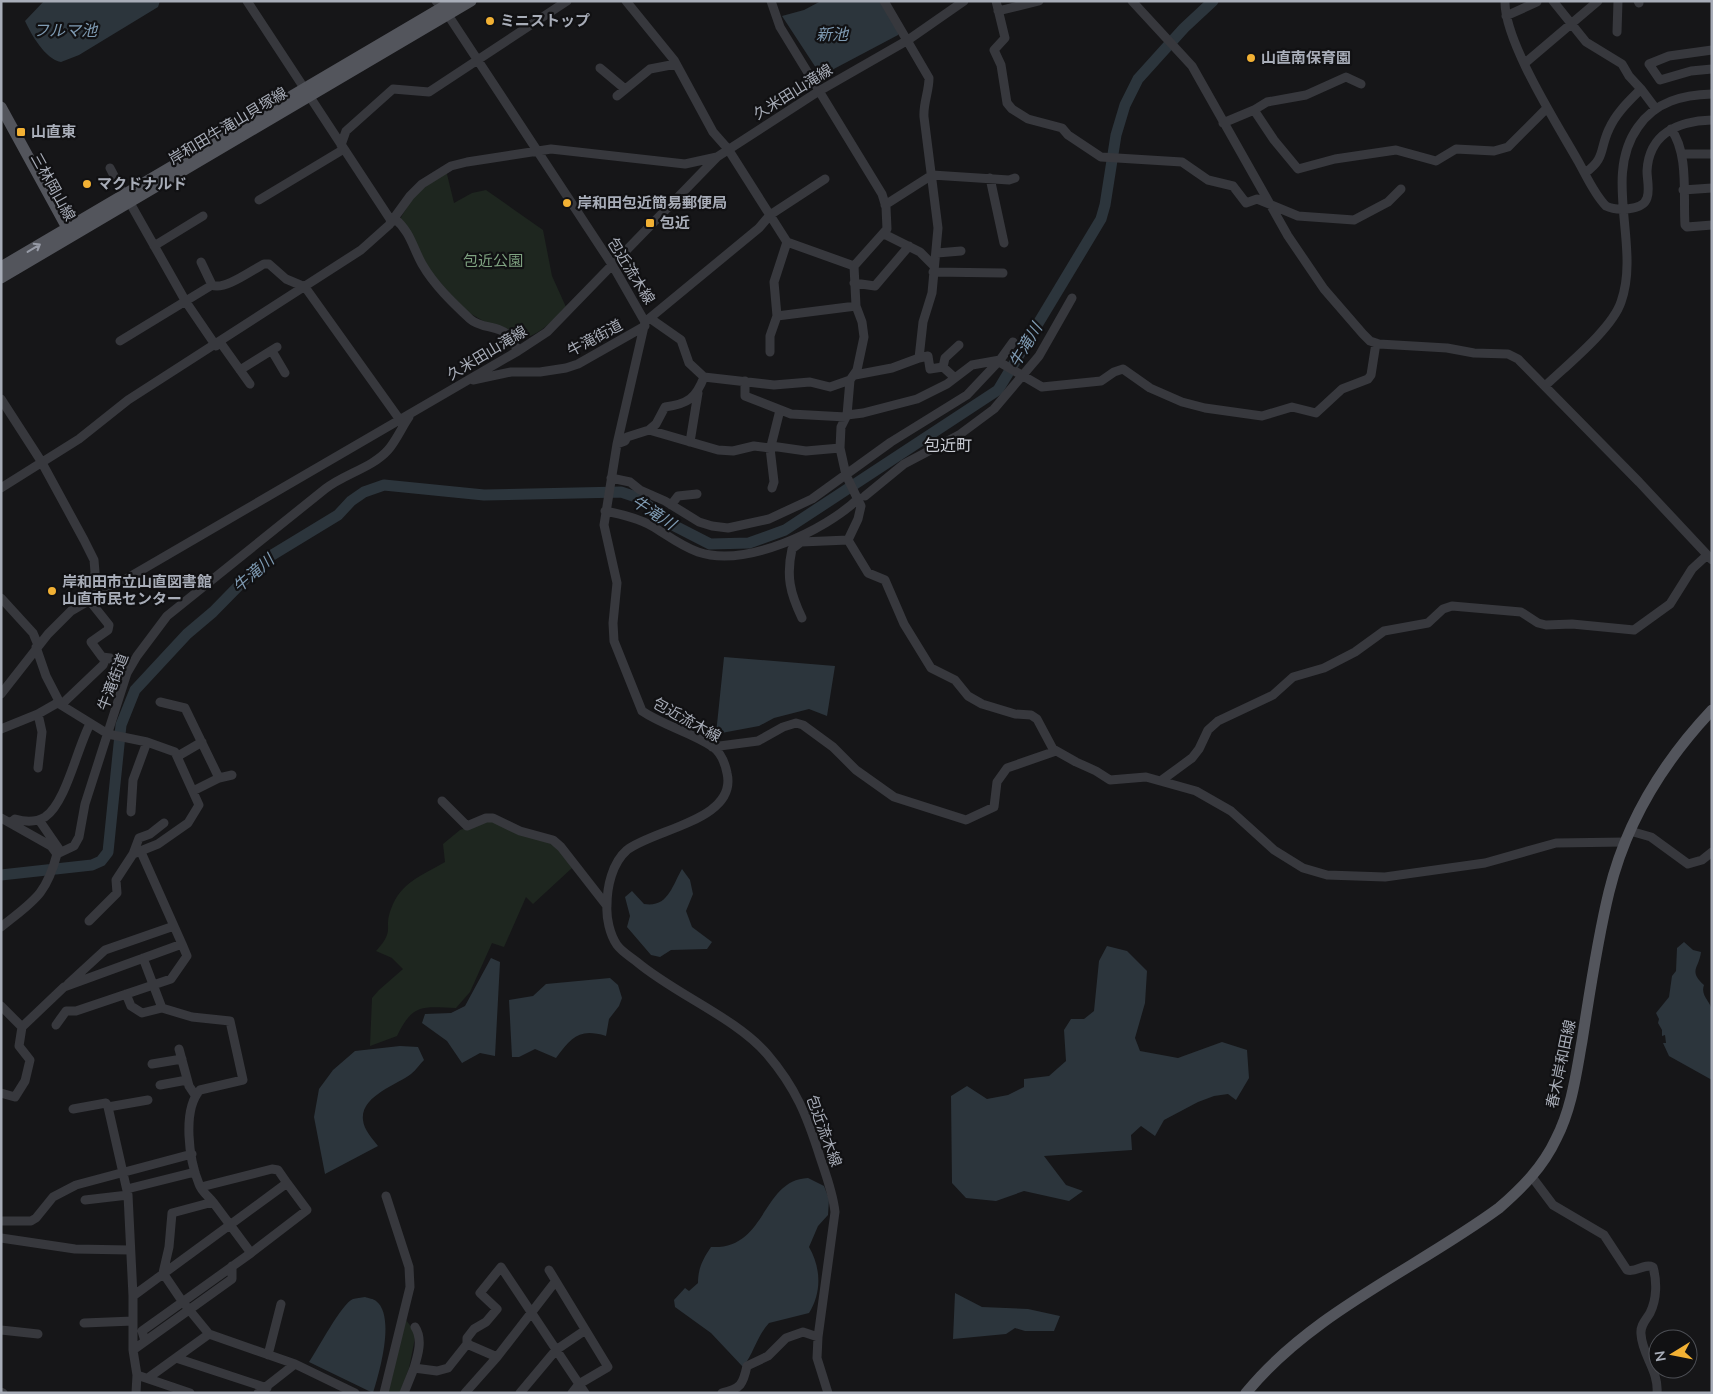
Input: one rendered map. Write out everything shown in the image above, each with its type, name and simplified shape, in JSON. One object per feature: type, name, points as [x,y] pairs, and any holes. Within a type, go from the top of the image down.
[{"type":"main road","name":"岸和田牛滝山貝塚線","points":[[1,268],[127,199],[308,92],[453,1]]},
{"type":"main road","name":"岸和田牛滝山貝塚線","points":[[442,8],[471,1]]},
{"type":"main road","name":"三林岡山線","points":[[1,107],[66,234]]},
{"type":"main road","name":"三林岡山線","points":[[1,122],[66,234]]},
{"type":"main road","name":"岸和田牛滝山貝塚線","points":[[1,278],[66,234]]},
{"type":"main road","name":"春木岸和田線","points":[[1246,1393],[1287,1350],[1341,1310],[1478,1224],[1506,1202],[1532,1177],[1556,1139],[1573,1093],[1602,921],[1617,863],[1654,782],[1674,754],[1712,710]]},
{"type":"street","points":[[247,1],[394,221],[405,227],[423,265],[437,285],[472,321],[484,327],[502,331],[509,336],[518,351]]},
{"type":"street","points":[[259,200],[343,147],[346,131],[393,88],[429,92],[567,1]]},
{"type":"street","points":[[626,1],[676,64],[713,132],[728,149],[787,242],[854,266]]},
{"type":"street","points":[[771,1],[780,27],[882,194],[885,205],[887,229],[854,266],[856,306],[862,322],[864,337],[852,377],[846,416],[841,427],[840,448],[846,477],[860,496],[861,506],[858,519],[848,540]]},
{"type":"street","points":[[884,1],[929,78],[929,86],[923,104],[938,214],[937,253],[932,293],[923,322],[919,358]]},
{"type":"street","name":"久米田山滝線","points":[[1,694],[37,646],[58,622],[90,599],[467,381],[547,332],[717,157],[819,91],[908,40],[964,1]]},
{"type":"street","points":[[996,1],[1005,38],[994,50],[1001,65],[1007,103],[1012,109],[1028,119],[1062,128],[1068,135],[1101,157],[1182,162],[1208,180],[1233,186],[1246,203],[1258,199],[1298,216],[1354,220],[1388,202],[1401,189]]},
{"type":"street","points":[[998,11],[1039,1]]},
{"type":"street","points":[[1132,1],[1192,66],[1288,236],[1324,289],[1363,334],[1376,343],[1447,348],[1474,353],[1508,354],[1518,359],[1709,558],[1692,569],[1670,604],[1634,630],[1572,624],[1546,625],[1538,623],[1521,612],[1452,606],[1442,609],[1428,623],[1384,631],[1355,652],[1324,668],[1293,677],[1273,695],[1218,721],[1208,730],[1192,758],[1162,780]]},
{"type":"street","points":[[1505,1],[1506,16],[1525,63],[1548,108],[1606,206],[1636,208],[1643,204],[1648,197],[1647,170],[1651,153],[1659,140],[1671,129],[1682,123],[1712,120]]},
{"type":"street","points":[[1553,1],[1586,42],[1622,64],[1629,76],[1656,109]]},
{"type":"street","points":[[1525,63],[1598,1]]},
{"type":"street","points":[[1617,32],[1618,1]]},
{"type":"street","points":[[1506,16],[1537,2]]},
{"type":"street","name":"包近流木線","points":[[442,8],[538,150],[613,266],[647,323],[617,444],[606,507],[606,538],[617,583],[612,632],[616,649],[634,696],[642,711],[652,718],[712,747],[723,760],[728,776],[722,799],[707,814],[628,850],[618,861],[611,878],[607,906],[610,932],[618,946],[646,970],[752,1039],[767,1054],[804,1108],[833,1196],[834,1212],[818,1337],[818,1358],[828,1393]]},
{"type":"street","points":[[1712,50],[1670,56],[1648,64],[1660,80],[1691,71],[1712,69]]},
{"type":"street","points":[[617,96],[650,69],[676,64]]},
{"type":"street","points":[[600,68],[625,90]]},
{"type":"street","points":[[1223,123],[1254,110],[1267,102],[1306,95],[1346,77],[1361,84]]},
{"type":"street","points":[[1585,173],[1597,164],[1613,122],[1623,107],[1641,89]]},
{"type":"street","points":[[1545,386],[1612,319],[1621,302],[1627,271],[1623,170],[1625,153],[1635,132],[1643,119],[1656,109],[1686,96],[1712,94]]},
{"type":"street","points":[[1254,110],[1274,140],[1298,169],[1334,159],[1396,150],[1436,161],[1456,150],[1501,150],[1519,137],[1548,108]]},
{"type":"street","points":[[1671,129],[1678,139],[1683,154],[1685,225],[1687,227],[1712,225]]},
{"type":"street","points":[[1,488],[40,461],[79,439],[117,408],[361,250],[394,221],[410,196],[422,184],[451,166],[538,150],[568,150],[685,164],[717,157]]},
{"type":"street","points":[[1683,154],[1712,154]]},
{"type":"street","points":[[110,168],[186,302],[250,384]]},
{"type":"street","points":[[885,205],[932,175],[1014,178]]},
{"type":"street","points":[[990,178],[1004,243]]},
{"type":"street","name":"牛滝街道","points":[[467,381],[511,372],[540,372],[578,364],[647,323],[759,228],[770,215],[824,179]]},
{"type":"street","points":[[1683,190],[1712,188]]},
{"type":"street","points":[[154,246],[203,216]]},
{"type":"street","points":[[884,234],[920,252],[934,269],[1003,273]]},
{"type":"street","points":[[770,352],[770,336],[777,316],[774,282],[787,242]]},
{"type":"street","points":[[854,283],[875,286],[909,246]]},
{"type":"street","points":[[937,253],[961,251]]},
{"type":"street","points":[[201,262],[212,285]]},
{"type":"street","points":[[120,341],[212,285],[224,286],[264,264],[269,264],[286,279],[305,287],[400,420]]},
{"type":"street","points":[[606,507],[637,519],[700,553],[734,556],[769,547],[812,530],[844,512],[860,496],[904,464],[977,423],[994,409],[1039,356],[1072,298]]},
{"type":"street","points":[[777,316],[856,306]]},
{"type":"street","points":[[647,323],[681,340],[689,363],[704,377],[774,385],[810,382],[830,387],[852,377],[892,368],[928,356],[930,369],[944,367]]},
{"type":"street","points":[[611,480],[630,482],[640,490],[671,505],[699,522],[712,526],[728,528],[769,519],[812,499],[846,477],[891,442],[967,395],[1001,362],[1013,342]]},
{"type":"street","points":[[745,381],[745,396],[791,414],[846,416],[916,399],[936,391],[972,365],[1001,362],[1042,387],[1060,387],[1101,381],[1114,372],[1123,369],[1165,395],[1205,408],[1262,416],[1292,407],[1316,413],[1342,388],[1372,376],[1376,343]]},
{"type":"street","points":[[944,367],[945,358],[959,344]]},
{"type":"street","points":[[240,370],[274,349],[285,373]]},
{"type":"street","points":[[944,367],[955,378]]},
{"type":"street","points":[[690,442],[695,402],[704,377]]},
{"type":"street","points":[[617,444],[627,437],[649,430],[656,424],[665,407],[689,400],[698,392]]},
{"type":"street","points":[[1,399],[40,461],[94,560],[95,572],[90,599],[109,625],[108,630],[91,642],[106,658],[110,658],[127,673]]},
{"type":"street","points":[[772,488],[774,482],[771,447],[780,410]]},
{"type":"street","name":"牛滝街道","points":[[1,927],[40,895],[58,854],[74,846],[79,837],[85,804],[110,734],[127,673],[136,656],[167,616],[335,481],[377,459],[388,450],[410,414]]},
{"type":"street","points":[[649,430],[718,450],[734,452],[754,446],[806,451],[840,448]]},
{"type":"street","points":[[671,505],[678,496],[697,494]]},
{"type":"street","points":[[802,618],[789,586],[788,570],[792,549],[800,542],[848,540]]},
{"type":"street","points":[[848,540],[868,573],[885,580],[904,624],[931,668],[956,680],[968,696],[982,704],[1015,714],[1031,715],[1036,719],[1056,751],[1096,770],[1110,780],[1146,777],[1162,780],[1211,798],[1231,811],[1274,850],[1303,868],[1327,875],[1385,878],[1485,863],[1556,844],[1628,836],[1651,837],[1688,864],[1702,860],[1712,852]]},
{"type":"street","points":[[3,604],[11,606],[20,621],[33,633],[46,676],[60,703],[90,724],[110,734],[165,747],[178,756],[199,805],[188,823],[158,844],[137,853],[116,880],[117,893],[89,921]]},
{"type":"street","points":[[1,729],[60,703],[103,665],[106,658]]},
{"type":"street","points":[[160,702],[185,708],[219,778]]},
{"type":"street","points":[[38,714],[42,732],[38,768]]},
{"type":"street","points":[[712,747],[758,741],[783,727],[796,723],[803,725],[833,747],[856,770],[894,797],[966,820],[994,807],[997,782],[1007,768],[1013,764],[1056,751]]},
{"type":"street","points":[[5,821],[15,819],[26,822],[39,820],[53,810],[65,786],[90,724]]},
{"type":"street","points":[[131,812],[133,780],[147,742]]},
{"type":"street","points":[[178,756],[202,742]]},
{"type":"street","points":[[193,791],[219,778],[232,775]]},
{"type":"street","points":[[442,801],[467,826],[486,818],[493,818],[520,831],[553,840],[607,906]]},
{"type":"street","points":[[39,820],[58,854]]},
{"type":"street","points":[[5,821],[51,846],[58,854]]},
{"type":"street","points":[[56,1024],[66,1011],[76,1011],[171,979],[187,956],[137,853],[139,838],[150,834],[164,823]]},
{"type":"street","points":[[1,1093],[15,1097],[25,1081],[30,1060],[20,1046],[22,1027],[106,950],[174,926]]},
{"type":"street","points":[[64,987],[182,944]]},
{"type":"street","points":[[143,958],[162,1008]]},
{"type":"street","points":[[126,994],[131,1006],[142,1013],[162,1008],[192,1017],[230,1021],[243,1080],[206,1088],[196,1095],[190,1117],[189,1135],[201,1187],[251,1253]]},
{"type":"street","points":[[2,1009],[22,1027]]},
{"type":"street","points":[[179,1049],[188,1080],[196,1095]]},
{"type":"street","points":[[152,1064],[182,1059]]},
{"type":"street","points":[[160,1085],[188,1080]]},
{"type":"street","points":[[108,1108],[148,1100]]},
{"type":"street","points":[[73,1109],[106,1103],[124,1172],[127,1192],[133,1350],[137,1375],[136,1393]]},
{"type":"street","points":[[1,1221],[31,1221],[36,1218],[52,1197],[84,1182],[192,1154]]},
{"type":"street","points":[[145,1341],[142,1331],[251,1253],[307,1210],[278,1170],[272,1169],[201,1187]]},
{"type":"street","points":[[85,1200],[127,1192],[196,1172]]},
{"type":"street","points":[[1532,1177],[1553,1206],[1604,1235],[1627,1270],[1635,1270],[1651,1265],[1653,1267],[1656,1285],[1654,1299],[1641,1332],[1642,1342],[1656,1376],[1657,1393]]},
{"type":"street","points":[[132,1296],[287,1183]]},
{"type":"street","points":[[384,1393],[410,1287],[409,1267],[386,1196]]},
{"type":"street","points":[[213,1202],[172,1213],[169,1247],[163,1273],[182,1301],[209,1334],[295,1364],[355,1393]]},
{"type":"street","points":[[1,1238],[74,1249],[129,1250]]},
{"type":"street","points":[[133,1350],[232,1279],[232,1266]]},
{"type":"street","points":[[414,1368],[443,1371],[467,1344],[467,1338],[474,1329],[486,1322],[497,1309],[480,1294],[501,1267],[585,1393]]},
{"type":"street","points":[[549,1270],[554,1282],[608,1367],[579,1384],[572,1393]]},
{"type":"street","points":[[466,1392],[497,1357],[554,1282]]},
{"type":"street","points":[[268,1355],[281,1304]]},
{"type":"street","points":[[84,1323],[100,1327],[132,1322]]},
{"type":"street","points":[[404,1393],[418,1354],[419,1333],[415,1326]]},
{"type":"street","points":[[1,1330],[38,1334]]},
{"type":"street","points":[[520,1393],[556,1350],[584,1331]]},
{"type":"street","points":[[722,1393],[737,1389],[743,1384],[748,1366],[768,1356],[786,1338],[804,1332],[818,1337]]},
{"type":"street","points":[[148,1378],[209,1334]]},
{"type":"street","points":[[467,1344],[497,1357]]},
{"type":"street","points":[[176,1358],[266,1388]]},
{"type":"street","points":[[258,1393],[295,1364]]},
{"type":"street","points":[[137,1375],[190,1393]]},
{"type":"green space","name":"包近公園","points":[[446,170],[454,203],[472,193],[486,190],[543,230],[552,276],[566,307],[549,324],[531,336],[516,340],[466,311],[429,270],[400,219],[413,197]]},
{"type":"green space","points":[[485,821],[534,835],[552,844],[564,856],[572,868],[533,904],[526,897],[504,947],[492,943],[470,992],[456,1008],[435,1007],[420,1009],[408,1018],[397,1036],[370,1046],[372,998],[403,969],[392,958],[376,951],[386,938],[389,916],[395,900],[406,886],[445,862],[443,844],[460,830]]},
{"type":"green space","points":[[406,1320],[416,1333],[409,1368],[400,1393],[387,1393]]},
{"type":"water","name":"フルマ池","points":[[44,1],[160,1],[158,7],[79,55],[61,62],[55,60],[44,51],[25,21]]},
{"type":"water","name":"新池","points":[[821,1],[880,1],[899,31],[898,35],[830,71],[818,71],[782,16],[804,10]]},
{"type":"water","points":[[724,657],[835,666],[827,716],[809,709],[774,718],[759,726],[716,734]]},
{"type":"water","points":[[682,869],[690,880],[693,894],[686,911],[692,927],[712,942],[707,949],[671,950],[660,957],[651,955],[627,927],[630,916],[625,897],[632,891],[644,904],[659,903],[672,889]]},
{"type":"water","points":[[1684,942],[1693,950],[1701,952],[1695,972],[1704,985],[1703,992],[1712,1011],[1712,1080],[1669,1056],[1663,1043],[1666,1043],[1665,1035],[1662,1036],[1662,1030],[1658,1023],[1659,1019],[1656,1013],[1669,997],[1672,976],[1676,971],[1677,948]]},
{"type":"water","points":[[1107,946],[1127,951],[1147,971],[1145,1003],[1135,1038],[1140,1051],[1178,1058],[1222,1042],[1247,1050],[1249,1078],[1236,1100],[1228,1094],[1214,1096],[1198,1102],[1164,1120],[1155,1136],[1141,1126],[1131,1135],[1132,1150],[1044,1156],[1066,1185],[1083,1191],[1069,1201],[1024,1191],[996,1201],[966,1198],[952,1183],[951,1096],[967,1086],[987,1099],[1008,1095],[1024,1087],[1024,1079],[1049,1076],[1066,1061],[1064,1030],[1071,1019],[1084,1019],[1094,1011],[1099,961]]},
{"type":"water","points":[[491,958],[500,962],[495,1056],[480,1053],[462,1063],[447,1041],[422,1023],[425,1014],[451,1013],[465,1006]]},
{"type":"water","points":[[610,978],[618,985],[622,998],[619,1006],[609,1019],[606,1036],[589,1033],[577,1036],[556,1058],[535,1049],[519,1057],[512,1057],[509,1000],[533,996],[546,984]]},
{"type":"water","points":[[400,1046],[418,1047],[424,1060],[411,1074],[381,1092],[367,1104],[364,1112],[364,1124],[378,1146],[325,1174],[314,1117],[319,1089],[333,1070],[355,1051]]},
{"type":"water","points":[[808,1178],[824,1186],[829,1199],[828,1215],[818,1226],[809,1247],[818,1272],[816,1297],[809,1313],[769,1323],[761,1333],[743,1367],[711,1333],[675,1307],[674,1300],[685,1288],[689,1291],[698,1283],[701,1264],[711,1247],[729,1245],[743,1238],[754,1227],[781,1190],[793,1182]]},
{"type":"water","points":[[955,1293],[982,1307],[1028,1309],[1060,1316],[1054,1331],[1025,1331],[1015,1328],[1006,1334],[953,1339]]},
{"type":"water","points":[[365,1297],[376,1301],[382,1308],[385,1319],[382,1359],[373,1393],[309,1362],[348,1302]]},
{"type":"waterway","name":"牛滝川","points":[[1,875],[92,865],[101,861],[108,852],[121,725],[135,690],[187,634],[213,612],[264,560],[338,515],[351,501],[364,492],[384,485],[484,495],[621,492],[639,498],[669,523],[710,544],[749,543],[785,530],[998,390],[1101,219],[1116,135],[1125,105],[1138,79],[1184,28],[1213,1]]},
{"type":"place","name":"ミニストップ","points":[[490,21]]},
{"type":"place","name":"山直南保育園","points":[[1251,58]]},
{"type":"place","name":"山直東","points":[[21,132]]},
{"type":"place","name":"マクドナルド","points":[[87,184]]},
{"type":"place","name":"岸和田包近簡易郵便局","points":[[567,203]]},
{"type":"place","name":"包近","points":[[650,223]]},
{"type":"place","name":"岸和田市立山直図書館 山直市民センター","points":[[52,591]]},
{"type":"district","name":"包近町","points":[[948,445]]}]
